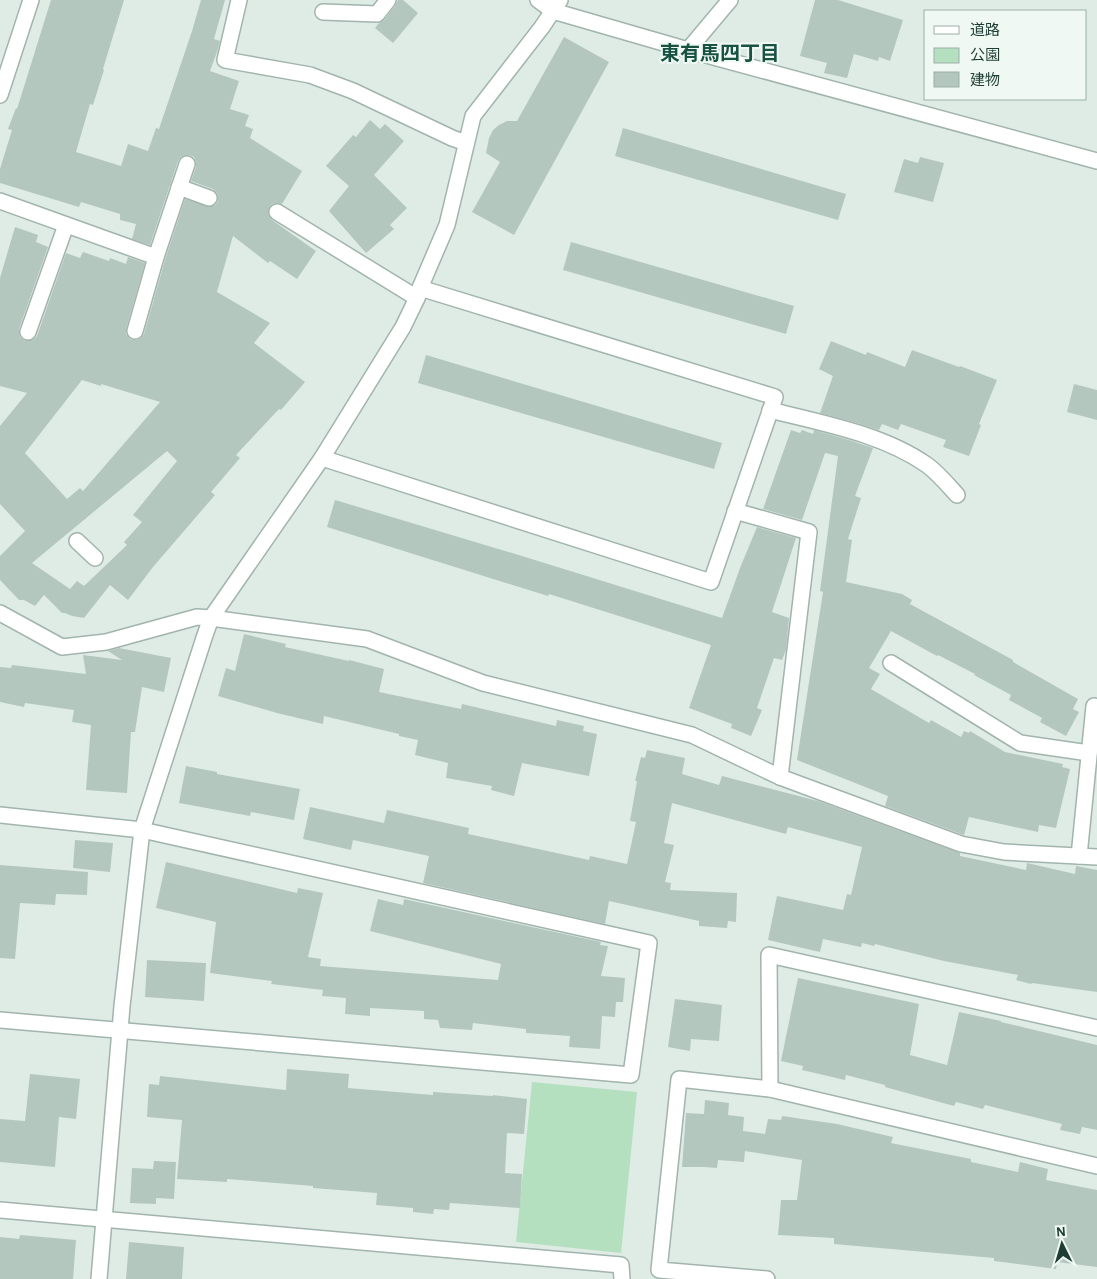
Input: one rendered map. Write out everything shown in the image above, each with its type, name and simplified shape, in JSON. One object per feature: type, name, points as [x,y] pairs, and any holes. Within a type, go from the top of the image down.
[{"type":"street","points":[[0,95],[31,0]]},
{"type":"street","points":[[239,0],[225,60],[310,74],[353,91],[466,143]]},
{"type":"street","points":[[323,12],[378,14],[388,0]]},
{"type":"street","points":[[538,0],[688,50],[1097,160]]},
{"type":"street","points":[[688,50],[730,0]]},
{"type":"street","points":[[100,1279],[120,1030],[142,830],[210,618],[322,458],[403,326],[446,225],[473,116],[557,6]]},
{"type":"street","points":[[135,331],[156,257],[187,164]]},
{"type":"street","points":[[179,187],[209,198]]},
{"type":"street","points":[[0,201],[156,257]]},
{"type":"street","points":[[277,212],[418,293],[775,397],[711,582],[322,458]]},
{"type":"street","points":[[28,332],[66,225]]},
{"type":"street","points":[[770,410],[832,425],[889,443],[928,465],[957,495]]},
{"type":"street","points":[[736,511],[809,532],[780,777]]},
{"type":"street","points":[[77,541],[96,558]]},
{"type":"street","points":[[0,613],[62,647],[106,642],[197,617],[368,639],[483,683],[692,735],[780,777],[961,844],[1004,852],[1097,857]]},
{"type":"street","points":[[891,663],[1020,743],[1089,753]]},
{"type":"street","points":[[1080,856],[1094,706]]},
{"type":"street","points":[[0,815],[142,830],[649,943],[632,1075],[0,1020]]},
{"type":"street","points":[[770,1089],[769,955],[1097,1028]]},
{"type":"street","points":[[767,1279],[659,1270],[678,1079],[770,1089],[1097,1166]]},
{"type":"street","points":[[0,1210],[621,1265],[622,1279]]},
{"type":"green space","points":[[532,1082],[637,1092],[621,1253],[516,1242]]},
{"type":"building","points":[[51,0],[124,0],[93,105],[90,104],[76,152],[121,166],[128,144],[148,151],[156,128],[159,129],[201,0],[225,0],[214,39],[220,41],[210,71],[239,81],[230,109],[249,115],[245,126],[253,129],[250,138],[302,171],[282,204],[272,204],[268,212],[272,220],[316,251],[297,279],[270,261],[268,263],[233,236],[217,292],[270,323],[254,343],[305,382],[281,410],[279,409],[236,455],[240,458],[211,492],[215,495],[153,567],[128,600],[110,585],[84,618],[62,613],[44,595],[35,606],[24,600],[19,600],[0,580],[0,556],[25,531],[0,504],[0,426],[27,393],[0,386],[0,278],[15,227],[38,235],[36,242],[48,247],[19,329],[21,338],[29,341],[37,336],[66,253],[80,258],[83,252],[109,261],[110,258],[126,264],[128,257],[145,263],[126,329],[126,334],[129,338],[137,340],[144,334],[185,199],[210,207],[215,205],[218,197],[213,189],[191,181],[196,167],[194,157],[186,155],[181,157],[178,161],[150,245],[132,239],[136,224],[120,220],[120,214],[81,202],[79,207],[0,183],[0,169],[12,130],[8,129],[17,109]],"holes":[[[82,380],[160,402],[83,491],[80,488],[67,499],[25,453]],[[167,451],[177,461],[133,515],[142,522],[124,542],[127,545],[84,586],[77,581],[70,589],[32,563]]]},
{"type":"building","points":[[398,0],[403,0],[418,13],[393,43],[375,28],[384,20]]},
{"type":"building","points":[[815,0],[838,0],[903,20],[890,61],[879,57],[878,61],[854,54],[847,78],[824,73],[827,63],[800,56]]},
{"type":"building","points":[[564,37],[609,62],[514,235],[472,212],[500,162],[486,153],[489,138],[493,130],[499,125],[507,121],[517,121]]},
{"type":"building","points":[[370,120],[380,129],[385,124],[404,141],[374,175],[407,208],[390,225],[394,229],[366,253],[329,211],[349,186],[326,166],[353,135],[356,137]]},
{"type":"building","points":[[623,128],[846,194],[838,220],[615,156]]},
{"type":"building","points":[[920,157],[944,163],[933,202],[894,192],[904,159],[918,163]]},
{"type":"building","points":[[571,242],[794,306],[786,334],[563,270]]},
{"type":"building","points":[[831,341],[866,355],[867,352],[905,367],[912,350],[997,380],[979,424],[981,425],[969,456],[943,447],[946,440],[901,424],[898,430],[882,424],[879,430],[820,413],[833,376],[819,369]]},
{"type":"building","points":[[426,355],[722,443],[714,469],[418,383]]},
{"type":"building","points":[[1074,384],[1097,390],[1097,420],[1067,412]]},
{"type":"building","points":[[791,430],[800,433],[802,430],[813,434],[814,430],[873,448],[855,496],[861,498],[848,539],[852,540],[846,582],[902,594],[912,600],[910,604],[1013,660],[1013,662],[1078,699],[1073,709],[1079,712],[1066,736],[1040,722],[1042,718],[1009,700],[1011,695],[975,674],[891,631],[869,668],[880,674],[871,689],[929,723],[931,720],[961,737],[964,731],[969,733],[970,731],[1005,752],[1063,764],[1062,767],[1070,769],[1056,828],[1039,825],[1038,832],[969,817],[964,835],[885,806],[888,796],[797,760],[823,592],[820,591],[838,456],[825,453],[802,520],[763,509]]},
{"type":"building","points":[[335,500],[722,618],[757,527],[796,538],[772,612],[789,618],[786,650],[782,660],[774,658],[757,708],[762,710],[751,736],[731,728],[732,724],[689,708],[711,645],[327,527]]},
{"type":"building","points":[[244,634],[286,644],[285,647],[384,669],[379,692],[461,709],[462,704],[556,726],[557,720],[584,726],[583,731],[597,734],[589,776],[522,763],[514,796],[491,790],[492,786],[446,778],[448,763],[415,755],[418,740],[324,716],[323,724],[218,696],[226,668],[235,671]]},
{"type":"building","points":[[119,648],[171,658],[164,692],[142,687],[135,732],[131,732],[127,793],[86,790],[91,725],[72,722],[74,710],[25,703],[24,707],[0,702],[0,667],[11,668],[12,665],[86,674],[83,655],[122,660],[108,651]]},
{"type":"building","points":[[647,750],[685,758],[682,774],[719,785],[722,776],[818,801],[960,853],[960,856],[1026,870],[1027,863],[1075,874],[1076,866],[1097,870],[1097,992],[1031,984],[1016,980],[1018,975],[944,961],[875,944],[874,946],[862,943],[861,947],[823,939],[820,952],[768,940],[777,896],[843,910],[847,894],[851,895],[862,847],[788,827],[786,834],[672,803],[664,843],[674,845],[665,882],[671,883],[670,890],[737,893],[736,922],[728,921],[727,928],[699,926],[699,921],[609,901],[605,924],[423,883],[429,856],[353,840],[351,850],[303,839],[310,807],[384,823],[387,810],[469,828],[468,834],[589,860],[590,856],[627,864],[636,822],[630,821],[637,781],[635,781],[641,757],[645,758]]},
{"type":"building","points":[[186,766],[217,772],[217,774],[300,789],[294,820],[251,812],[250,816],[179,803]]},
{"type":"building","points":[[75,840],[113,843],[110,872],[73,868]]},
{"type":"building","points":[[166,862],[297,893],[298,888],[323,893],[308,957],[321,959],[320,966],[498,980],[501,964],[370,931],[378,899],[403,905],[404,899],[601,942],[600,945],[608,946],[601,976],[625,978],[623,1002],[616,1002],[615,1017],[602,1016],[600,1049],[569,1047],[570,1036],[526,1033],[526,1029],[473,1023],[472,1030],[440,1028],[438,1020],[424,1019],[424,1011],[370,1008],[370,1016],[345,1014],[346,998],[322,996],[323,990],[271,984],[272,981],[210,973],[216,922],[156,908]]},
{"type":"building","points":[[0,865],[88,872],[87,895],[56,894],[55,905],[20,903],[15,959],[0,958]]},
{"type":"building","points":[[147,960],[206,963],[204,1001],[145,997]]},
{"type":"building","points":[[798,978],[919,1004],[910,1055],[947,1065],[959,1012],[1097,1045],[1097,1130],[1082,1127],[1080,1134],[1060,1130],[1062,1124],[985,1105],[983,1109],[956,1102],[954,1106],[846,1075],[845,1080],[802,1070],[803,1066],[781,1061]]},
{"type":"building","points":[[675,999],[722,1005],[719,1041],[691,1039],[690,1051],[668,1047]]},
{"type":"building","points":[[287,1069],[349,1074],[348,1088],[433,1095],[433,1092],[493,1095],[527,1099],[524,1134],[507,1133],[505,1173],[522,1174],[520,1208],[450,1203],[449,1210],[434,1209],[433,1214],[413,1212],[413,1208],[376,1205],[377,1193],[227,1179],[227,1182],[177,1179],[182,1120],[147,1117],[149,1084],[159,1085],[160,1076],[286,1090]]},
{"type":"building","points":[[30,1074],[80,1079],[76,1119],[59,1117],[55,1167],[0,1162],[0,1119],[25,1121]]},
{"type":"building","points":[[705,1100],[729,1103],[728,1115],[744,1117],[743,1131],[765,1134],[768,1119],[781,1120],[782,1116],[837,1124],[893,1137],[891,1143],[971,1159],[971,1162],[1018,1172],[1020,1162],[1048,1169],[1046,1180],[1097,1190],[1097,1267],[1057,1262],[1056,1269],[994,1261],[994,1258],[834,1244],[834,1238],[778,1235],[781,1200],[797,1200],[802,1160],[745,1151],[744,1162],[718,1160],[717,1168],[682,1167],[686,1113],[704,1114]]},
{"type":"building","points":[[154,1161],[176,1162],[174,1199],[156,1198],[156,1204],[130,1203],[132,1168],[153,1169]]},
{"type":"building","points":[[20,1235],[76,1240],[73,1279],[0,1279],[0,1237],[19,1239]]},
{"type":"building","points":[[129,1242],[184,1247],[182,1279],[126,1279]]},
{"type":"district","name":"東有馬四丁目","points":[[720,54]]}]
